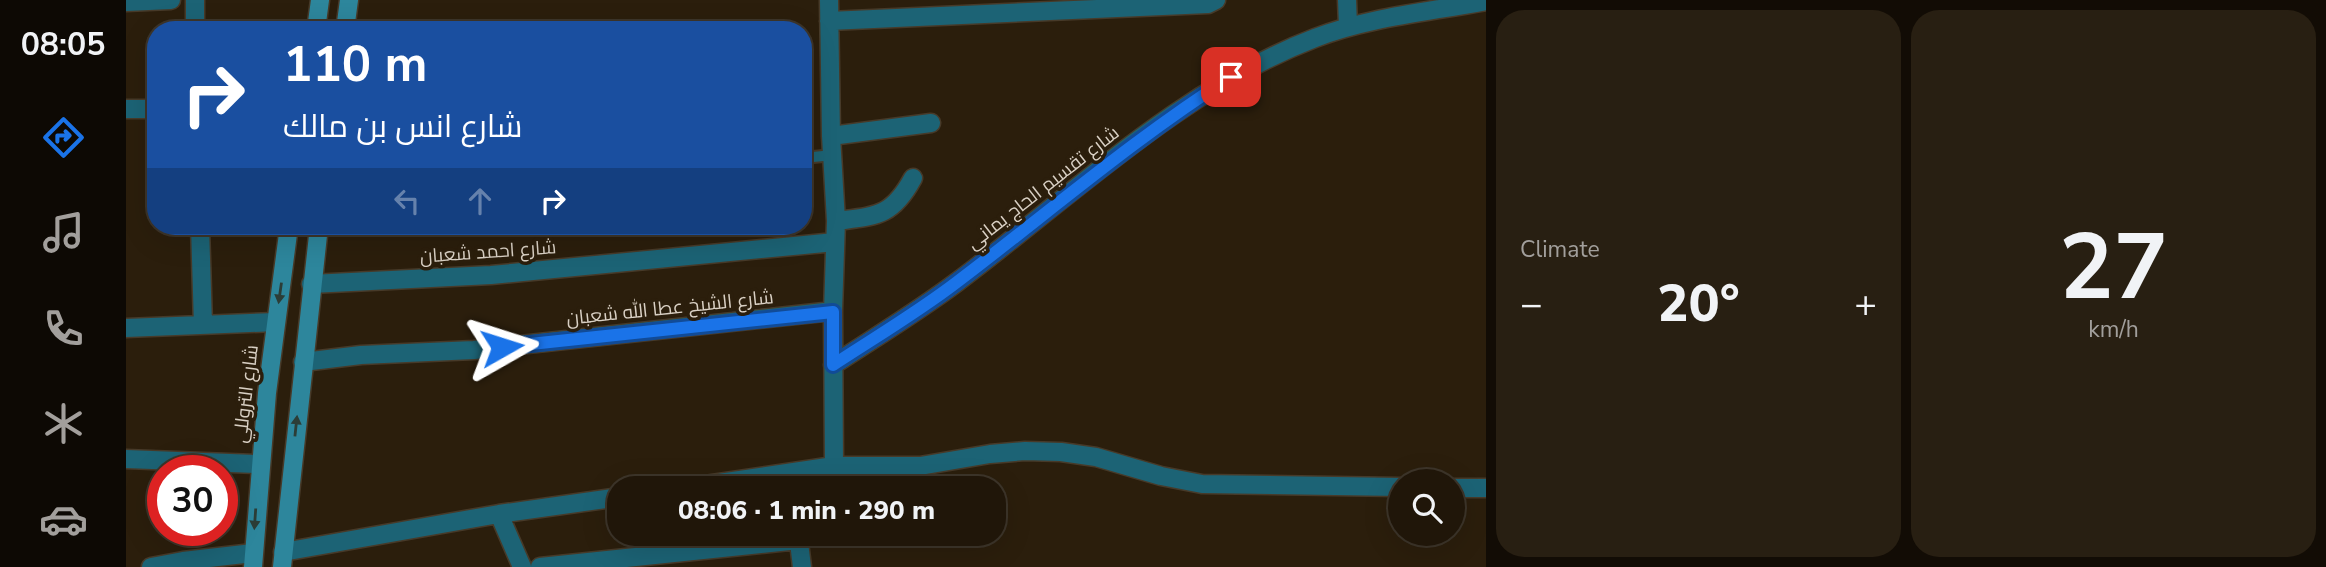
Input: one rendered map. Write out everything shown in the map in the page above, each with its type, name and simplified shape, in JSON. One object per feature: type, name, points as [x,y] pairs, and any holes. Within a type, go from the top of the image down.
[{"type":"street","points":[[126,2],[171,0]]},
{"type":"street","points":[[195,0],[195,21]]},
{"type":"street","points":[[317,21],[320,0]]},
{"type":"street","points":[[346,21],[349,0]]},
{"type":"street","points":[[828,0],[835,222],[834,466]]},
{"type":"street","points":[[829,21],[1209,4],[1216,0]]},
{"type":"street","points":[[1347,0],[1348,26]]},
{"type":"street","name":"شارع تقسيم الحاج يماني","points":[[833,365],[954,284],[1185,106],[1231,77],[1285,50],[1348,26],[1429,6],[1486,1]]},
{"type":"street","points":[[126,109],[147,109]]},
{"type":"street","points":[[831,136],[932,123]]},
{"type":"street","points":[[835,222],[875,216],[887,210],[898,201],[913,178]]},
{"type":"street","points":[[200,235],[203,325]]},
{"type":"street","name":"شارع التروللي","points":[[253,560],[260,464],[288,235]]},
{"type":"street","points":[[318,235],[282,560],[499,514],[607,499]]},
{"type":"street","name":"شارع احمد شعبان","points":[[311,284],[491,275],[835,242]]},
{"type":"street","name":"شارع الشيخ عطا الله شعبان","points":[[303,362],[334,357],[474,350],[833,312]]},
{"type":"street","points":[[126,328],[276,322]]},
{"type":"street","points":[[806,476],[834,466],[920,466],[1025,451],[1096,457],[1171,479],[1202,484],[1388,487]]},
{"type":"street","points":[[126,459],[260,464]]},
{"type":"street","points":[[1465,488],[1486,488]]},
{"type":"street","points":[[499,514],[522,567]]},
{"type":"street","points":[[540,567],[721,546]]},
{"type":"street","points":[[800,546],[802,567]]},
{"type":"street","points":[[150,567],[183,561],[253,560]]},
{"type":"lane","points":[[812,157],[833,155]]},
{"type":"route","points":[[502,347],[833,312],[833,365],[954,284],[1142,138],[1231,77]]}]
